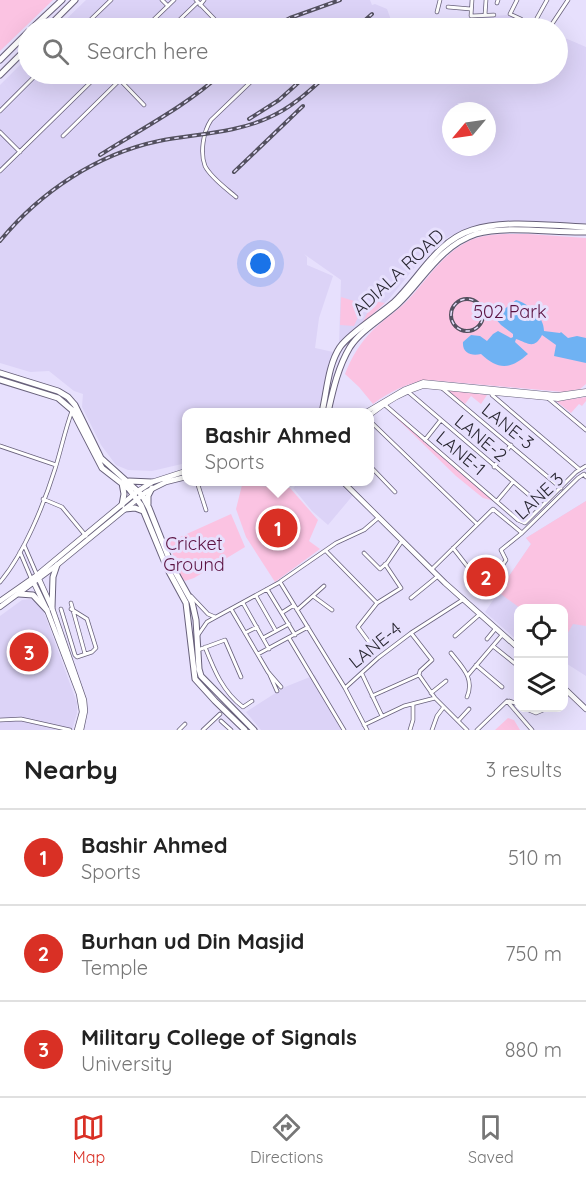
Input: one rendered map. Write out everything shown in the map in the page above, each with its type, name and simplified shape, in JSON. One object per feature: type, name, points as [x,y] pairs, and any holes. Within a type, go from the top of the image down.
[{"type":"main road","points":[[43,18],[62,0]]},
{"type":"main road","points":[[57,18],[75,0]]},
{"type":"main road","points":[[0,60],[18,42]]},
{"type":"main road","points":[[0,75],[18,57]]},
{"type":"main road","name":"ADIALA ROAD","points":[[323,408],[333,365],[341,346],[392,303],[438,252],[456,238],[482,227],[586,226]]},
{"type":"main road","name":"ADIALA ROAD","points":[[329,408],[335,381],[350,347],[400,302],[436,260],[462,240],[484,232],[501,230],[586,232]]},
{"type":"main road","points":[[0,373],[58,391],[68,397],[102,468],[123,481],[138,495],[195,611],[201,676],[254,730]]},
{"type":"main road","points":[[0,380],[58,398],[74,407]]},
{"type":"main road","points":[[0,607],[19,594],[138,495],[152,485],[182,473]]},
{"type":"main road","points":[[123,481],[152,485],[182,478]]},
{"type":"main road","points":[[0,601],[57,565],[123,507],[123,481]]},
{"type":"main road","points":[[152,485],[147,510],[167,568],[187,607],[195,679],[245,730]]},
{"type":"main road","points":[[347,486],[438,576],[514,644]]},
{"type":"main road","points":[[123,507],[147,510]]},
{"type":"main road","points":[[49,609],[57,565]]},
{"type":"main road","points":[[35,579],[84,700],[85,711],[79,730]]},
{"type":"main road","points":[[19,594],[33,595],[49,609],[79,694],[82,712],[79,730]]},
{"type":"main road","points":[[568,693],[586,710]]},
{"type":"street","points":[[92,18],[111,0]]},
{"type":"street","points":[[162,0],[168,6]]},
{"type":"street","points":[[155,18],[174,0]]},
{"type":"street","points":[[181,18],[198,2],[204,0]]},
{"type":"street","points":[[437,12],[440,0]]},
{"type":"street","points":[[472,0],[471,16],[494,15]]},
{"type":"street","points":[[485,15],[486,0]]},
{"type":"street","points":[[517,0],[510,14],[519,18]]},
{"type":"street","points":[[537,18],[547,0]]},
{"type":"street","points":[[556,18],[568,0]]},
{"type":"street","points":[[198,2],[213,18]]},
{"type":"street","points":[[448,7],[471,9]]},
{"type":"street","points":[[0,111],[27,84]]},
{"type":"street","points":[[0,171],[89,84]]},
{"type":"street","points":[[63,136],[116,84]]},
{"type":"street","points":[[124,84],[144,105]]},
{"type":"street","points":[[236,197],[206,167],[202,147],[208,124],[249,84]]},
{"type":"street","points":[[0,132],[20,152]]},
{"type":"street","points":[[374,410],[406,390],[423,386],[566,398],[585,393]]},
{"type":"street","name":"LANE-3","points":[[441,386],[561,488]]},
{"type":"street","name":"LANE-2","points":[[406,390],[542,506]]},
{"type":"street","points":[[491,391],[579,470]]},
{"type":"street","points":[[547,396],[586,430]]},
{"type":"street","name":"LANE-1","points":[[383,403],[518,520],[525,523],[542,506]]},
{"type":"street","points":[[0,582],[15,563],[44,499],[74,407]]},
{"type":"street","points":[[425,440],[440,421]]},
{"type":"street","points":[[374,426],[477,524]]},
{"type":"street","points":[[494,467],[511,445]]},
{"type":"street","points":[[0,446],[56,465]]},
{"type":"street","points":[[542,506],[586,466]]},
{"type":"street","points":[[374,471],[395,492]]},
{"type":"street","name":"LANE 3","points":[[432,569],[493,509],[522,532],[578,478],[584,474],[586,477]]},
{"type":"street","points":[[497,501],[513,482]]},
{"type":"street","points":[[198,486],[206,510]]},
{"type":"street","points":[[44,499],[62,507],[86,536]]},
{"type":"street","points":[[197,636],[207,622],[280,582],[336,543],[364,530],[379,516]]},
{"type":"street","points":[[453,548],[474,575],[492,581],[506,560],[501,550],[522,532]]},
{"type":"street","points":[[364,553],[380,569],[403,540]]},
{"type":"street","points":[[24,543],[35,579]]},
{"type":"street","points":[[326,551],[377,603]]},
{"type":"street","points":[[20,552],[35,579]]},
{"type":"street","points":[[369,642],[358,627],[377,603],[401,588],[385,564]]},
{"type":"street","points":[[411,598],[438,576]]},
{"type":"street","points":[[280,582],[345,688]]},
{"type":"street","points":[[297,609],[324,586]]},
{"type":"street","points":[[267,589],[295,635]]},
{"type":"street","points":[[188,593],[208,614],[216,617]]},
{"type":"street","points":[[256,596],[276,631]]},
{"type":"street","points":[[313,596],[332,610]]},
{"type":"street","name":"LANE-4","points":[[367,730],[345,688],[378,658],[411,633],[464,599]]},
{"type":"street","points":[[71,603],[85,654]]},
{"type":"street","points":[[243,603],[268,649]]},
{"type":"street","points":[[282,612],[294,605]]},
{"type":"street","points":[[61,609],[75,655],[93,652],[96,648],[88,621],[71,609]]},
{"type":"street","points":[[231,609],[277,691]]},
{"type":"street","points":[[455,636],[480,614]]},
{"type":"street","points":[[65,624],[75,621]]},
{"type":"street","points":[[263,638],[288,624]]},
{"type":"street","points":[[245,633],[256,627]]},
{"type":"street","points":[[258,654],[308,627]]},
{"type":"street","points":[[487,639],[496,628]]},
{"type":"street","points":[[372,696],[419,675],[420,671],[432,660],[411,633]]},
{"type":"street","points":[[468,675],[503,634]]},
{"type":"street","points":[[70,640],[80,637]]},
{"type":"street","points":[[289,638],[344,730]]},
{"type":"street","points":[[198,650],[225,640],[241,677]]},
{"type":"street","points":[[493,646],[514,662]]},
{"type":"street","points":[[205,647],[219,681],[231,696],[243,707],[252,701]]},
{"type":"street","points":[[451,653],[468,675],[470,686],[467,697]]},
{"type":"street","points":[[476,665],[502,687]]},
{"type":"street","points":[[268,672],[281,687]]},
{"type":"street","points":[[362,674],[382,716]]},
{"type":"street","points":[[419,675],[435,698],[467,730]]},
{"type":"street","points":[[431,693],[446,681]]},
{"type":"street","points":[[364,724],[413,704],[435,698]]},
{"type":"street","points":[[507,701],[514,703]]},
{"type":"street","points":[[477,730],[507,701]]},
{"type":"street","points":[[507,701],[531,730]]},
{"type":"street","points":[[410,730],[413,720],[413,704]]},
{"type":"street","points":[[432,730],[443,707]]},
{"type":"street","points":[[458,721],[469,710]]},
{"type":"street","points":[[203,730],[220,714]]},
{"type":"street","points":[[0,720],[21,719],[71,730],[80,723]]},
{"type":"street","points":[[221,721],[231,730]]},
{"type":"street","points":[[179,730],[184,724]]},
{"type":"shaded area","points":[[86,0],[370,0],[372,5],[387,9],[390,18],[67,18]]},
{"type":"shaded area","points":[[507,15],[515,18],[467,18]]},
{"type":"shaded area","points":[[568,39],[586,47],[586,223],[495,222],[450,236],[428,251],[389,299],[339,345],[341,280],[304,254],[307,257],[307,265],[333,276],[319,318],[315,348],[333,352],[319,408],[182,408],[182,464],[152,471],[128,470],[116,465],[101,445],[82,407],[83,394],[74,391],[49,371],[30,372],[0,363],[0,85],[18,67],[18,84],[568,84]]},
{"type":"shaded area","points":[[295,486],[343,486],[354,494],[328,525],[312,511],[293,488]]},
{"type":"shaded area","points":[[586,501],[586,676],[568,665],[568,604],[514,604],[514,637],[485,612],[531,544],[526,538]]},
{"type":"shaded area","points":[[22,600],[37,601],[42,607],[77,703],[77,713],[72,730],[0,730],[0,616]]},
{"type":"shaded area","points":[[315,675],[343,730],[261,730],[246,712],[285,687]]},
{"type":"green space","points":[[0,0],[53,0],[34,18],[18,18],[18,34],[0,51]]},
{"type":"green space","name":"502 Park","points":[[528,234],[586,238],[586,384],[580,389],[564,392],[429,380],[400,388],[373,404],[345,374],[356,351],[368,336],[407,301],[453,251],[480,237]]},
{"type":"green space","points":[[341,297],[364,304],[354,326],[340,325]]},
{"type":"green space","points":[[373,301],[385,303],[362,324]]},
{"type":"green space","points":[[447,390],[487,395],[481,404],[471,396],[465,404]]},
{"type":"green space","points":[[586,397],[582,406],[579,404],[571,413],[556,401]]},
{"type":"green space","points":[[384,406],[494,501],[483,498],[456,476]]},
{"type":"green space","points":[[242,486],[290,488],[318,520],[309,541],[320,549],[275,582],[246,537],[236,509]]},
{"type":"green space","points":[[586,501],[586,626],[573,624],[568,633],[568,604],[514,604],[498,592],[531,544],[526,538]]},
{"type":"green space","name":"Cricket Ground","points":[[231,514],[245,547],[194,578],[185,581],[179,574],[169,542]]},
{"type":"green space","points":[[508,718],[514,720],[520,730],[495,730]]},
{"type":"water","points":[[516,300],[535,311],[544,331],[561,332],[568,338],[577,336],[586,338],[586,363],[554,356],[556,345],[542,335],[533,344],[516,339],[515,342],[528,354],[510,365],[499,365],[481,354],[474,355],[466,352],[463,342],[471,335],[480,336],[487,341],[498,331],[513,337],[513,334],[494,317]]},
{"type":"railway","points":[[290,18],[340,0]]},
{"type":"railway","points":[[367,18],[372,14]]},
{"type":"railway","points":[[100,155],[178,107],[209,84]]},
{"type":"railway","points":[[249,119],[279,100],[297,84]]},
{"type":"railway","points":[[0,241],[16,223],[52,191],[92,165],[136,147],[159,141],[244,127],[278,113],[317,84]]},
{"type":"railway","points":[[234,172],[303,106]]},
{"type":"railway","points":[[467,299],[478,304],[483,315],[478,326],[467,331],[456,326],[451,315],[456,304],[467,299]]},
{"type":"place","name":"Bashir Ahmed","points":[[278,528]]},
{"type":"place","name":"Burhan ud Din Masjid","points":[[486,577]]},
{"type":"place","name":"Military College of Signals","points":[[29,652]]}]
